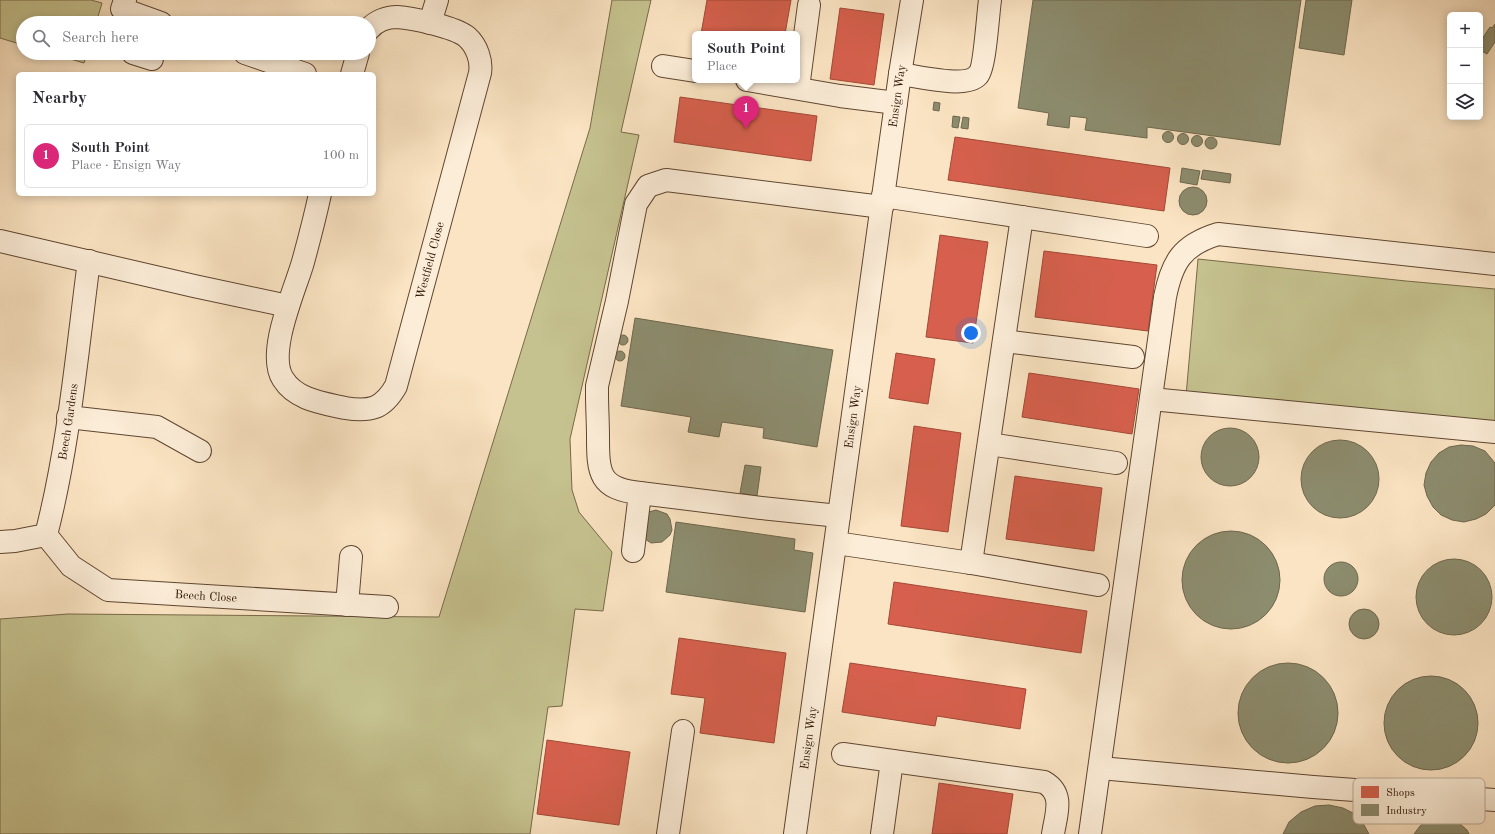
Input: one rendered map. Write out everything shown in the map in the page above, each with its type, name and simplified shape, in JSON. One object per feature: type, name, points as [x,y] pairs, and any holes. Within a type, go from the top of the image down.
[{"type":"street","points":[[430,23],[437,0]]},
{"type":"street","name":"Ensign Way","points":[[796,834],[900,74],[912,0]]},
{"type":"street","points":[[900,74],[956,82],[968,81],[977,77],[980,73],[990,0]]},
{"type":"street","points":[[800,73],[809,5]]},
{"type":"street","points":[[122,11],[138,16]]},
{"type":"street","name":"Westfield Close","points":[[320,196],[303,263],[288,306],[277,358],[279,371],[287,385],[302,396],[327,404],[366,410],[374,408],[388,399],[396,386],[480,73],[480,58],[469,39],[461,34],[430,23],[397,17],[376,23]]},
{"type":"street","points":[[265,60],[299,72]]},
{"type":"street","points":[[353,72],[356,60]]},
{"type":"street","points":[[663,66],[692,71]]},
{"type":"street","points":[[766,83],[896,103]]},
{"type":"street","points":[[798,88],[799,83]]},
{"type":"street","points":[[839,516],[624,492],[606,480],[601,473],[598,460],[597,386],[617,301],[636,204],[648,186],[666,180],[883,201],[1022,217],[1147,236]]},
{"type":"street","points":[[971,563],[1022,217]]},
{"type":"street","points":[[1090,834],[1165,296],[1172,269],[1181,256],[1210,237],[1218,234],[1495,264]]},
{"type":"street","points":[[0,241],[288,306]]},
{"type":"street","name":"Beech Gardens","points":[[46,535],[54,503],[68,417],[89,261]]},
{"type":"street","points":[[1004,341],[1133,356]]},
{"type":"street","points":[[1151,399],[1495,432]]},
{"type":"street","points":[[68,417],[157,426],[200,451]]},
{"type":"street","points":[[989,444],[1116,463]]},
{"type":"street","points":[[633,551],[640,493]]},
{"type":"street","points":[[0,542],[15,541],[46,535]]},
{"type":"street","name":"Beech Close","points":[[46,535],[71,566],[108,590],[387,607]]},
{"type":"street","points":[[836,543],[971,563],[1098,585]]},
{"type":"street","points":[[347,605],[351,557]]},
{"type":"street","points":[[668,834],[683,731]]},
{"type":"street","points":[[843,754],[1044,782],[1052,787],[1056,793],[1058,803],[1053,834]]},
{"type":"street","points":[[882,834],[892,760]]},
{"type":"street","points":[[1100,768],[1353,790]]},
{"type":"street","points":[[1485,799],[1495,800]]},
{"type":"shaded area","points":[[0,0],[91,0],[102,3],[98,16],[16,16],[16,43],[0,38]]},
{"type":"shaded area","points":[[612,0],[651,0],[621,132],[639,135],[570,439],[572,490],[579,512],[612,552],[603,611],[575,609],[562,706],[548,707],[530,834],[0,834],[0,619],[68,614],[439,617],[590,128]]},
{"type":"shaded area","points":[[74,60],[85,60],[84,63]]},
{"type":"shaded area","points":[[1198,259],[1495,289],[1495,424],[1186,396]]},
{"type":"building: Shops","points":[[707,0],[791,0],[786,31],[702,31]]},
{"type":"building: Shops","points":[[840,8],[884,14],[874,85],[830,79]]},
{"type":"building: Shops","points":[[680,97],[817,116],[811,161],[674,142]]},
{"type":"building: Shops","points":[[955,137],[1170,168],[1164,211],[948,180]]},
{"type":"building: Shops","points":[[940,235],[988,242],[973,343],[926,337]]},
{"type":"building: Shops","points":[[1044,251],[1157,265],[1148,331],[1035,317]]},
{"type":"building: Shops","points":[[896,353],[935,359],[928,404],[889,398]]},
{"type":"building: Shops","points":[[1029,373],[1139,389],[1132,434],[1022,417]]},
{"type":"building: Shops","points":[[914,426],[961,433],[948,532],[901,526]]},
{"type":"building: Shops","points":[[1015,476],[1102,488],[1094,551],[1006,539]]},
{"type":"building: Shops","points":[[894,582],[1087,611],[1081,653],[888,624]]},
{"type":"building: Shops","points":[[679,638],[786,653],[774,743],[700,733],[705,698],[671,694]]},
{"type":"building: Shops","points":[[850,663],[1026,689],[1020,729],[937,716],[935,726],[842,712]]},
{"type":"building: Shops","points":[[547,740],[630,752],[619,825],[537,814]]},
{"type":"building: Shops","points":[[939,783],[1013,794],[1007,834],[932,834]]},
{"type":"building: Industry","points":[[1033,0],[1301,0],[1280,145],[1147,127],[1147,138],[1085,130],[1087,118],[1070,116],[1069,128],[1047,125],[1049,113],[1018,108]]},
{"type":"building: Industry","points":[[1306,0],[1352,0],[1344,55],[1299,48]]},
{"type":"building: Industry","points":[[1495,24],[1495,42],[1487,54],[1483,52],[1483,38],[1490,27],[1492,28]]},
{"type":"building: Industry","points":[[934,102],[940,103],[939,111],[933,110]]},
{"type":"building: Industry","points":[[953,116],[960,117],[958,128],[952,127]]},
{"type":"building: Industry","points":[[963,117],[969,118],[968,129],[961,128]]},
{"type":"building: Industry","points":[[1168,131],[1172,133],[1174,137],[1172,141],[1168,143],[1164,141],[1162,137],[1164,133]]},
{"type":"building: Industry","points":[[1183,133],[1187,135],[1189,139],[1187,143],[1183,145],[1179,143],[1177,139],[1179,135]]},
{"type":"building: Industry","points":[[1197,135],[1201,137],[1203,141],[1201,145],[1197,147],[1193,145],[1191,141],[1193,137]]},
{"type":"building: Industry","points":[[1209,137],[1213,137],[1217,143],[1213,149],[1209,149],[1205,145],[1205,141]]},
{"type":"building: Industry","points":[[1182,168],[1200,171],[1197,185],[1180,182]]},
{"type":"building: Industry","points":[[1203,170],[1231,174],[1230,183],[1201,179]]},
{"type":"building: Industry","points":[[1193,187],[1203,191],[1207,201],[1203,211],[1193,215],[1183,211],[1179,201],[1183,191]]},
{"type":"building: Industry","points":[[635,318],[833,350],[817,447],[763,438],[764,428],[722,422],[719,437],[688,432],[691,417],[621,406]]},
{"type":"building: Industry","points":[[621,335],[625,335],[627,336],[627,344],[621,345],[618,342],[618,338]]},
{"type":"building: Industry","points":[[618,351],[622,351],[624,352],[624,360],[618,361],[615,358],[615,354]]},
{"type":"building: Industry","points":[[1224,428],[1236,428],[1246,432],[1255,441],[1259,451],[1259,463],[1251,478],[1236,486],[1224,486],[1214,482],[1205,473],[1201,463],[1201,451],[1205,441],[1214,432]]},
{"type":"building: Industry","points":[[1340,440],[1355,443],[1368,451],[1376,464],[1379,479],[1376,494],[1368,507],[1355,515],[1340,518],[1325,515],[1312,507],[1304,494],[1301,479],[1304,464],[1312,451],[1325,443]]},
{"type":"building: Industry","points":[[1461,445],[1473,446],[1485,451],[1495,463],[1495,505],[1486,514],[1476,519],[1464,522],[1452,520],[1441,515],[1433,507],[1427,496],[1424,485],[1426,473],[1431,462],[1439,453],[1449,447]]},
{"type":"building: Industry","points":[[745,465],[761,467],[757,496],[740,493]]},
{"type":"building: Industry","points":[[656,510],[667,514],[670,519],[672,530],[670,535],[662,542],[651,543],[642,537],[645,513]]},
{"type":"building: Industry","points":[[676,522],[795,539],[794,550],[813,553],[805,612],[666,592]]},
{"type":"building: Industry","points":[[1231,531],[1250,535],[1266,545],[1276,561],[1280,580],[1276,599],[1266,615],[1250,625],[1231,629],[1212,625],[1196,615],[1186,599],[1182,580],[1186,561],[1196,545],[1212,535]]},
{"type":"building: Industry","points":[[1454,559],[1469,562],[1481,570],[1489,582],[1492,597],[1489,612],[1481,624],[1469,632],[1454,635],[1439,632],[1427,624],[1419,612],[1416,597],[1419,582],[1427,570],[1439,562]]},
{"type":"building: Industry","points":[[1341,562],[1353,567],[1358,579],[1353,591],[1341,596],[1329,591],[1324,579],[1329,567]]},
{"type":"building: Industry","points":[[1364,609],[1375,613],[1379,624],[1375,635],[1364,639],[1353,635],[1349,624],[1353,613]]},
{"type":"building: Industry","points":[[1288,663],[1307,667],[1323,678],[1334,694],[1338,713],[1334,732],[1323,748],[1307,759],[1288,763],[1269,759],[1253,748],[1242,732],[1238,713],[1242,694],[1253,678],[1269,667]]},
{"type":"building: Industry","points":[[1431,676],[1449,680],[1464,690],[1474,705],[1478,723],[1474,741],[1464,756],[1449,766],[1431,770],[1413,766],[1398,756],[1388,741],[1384,723],[1388,705],[1398,690],[1413,680]]},
{"type":"building: Industry","points":[[1329,805],[1343,808],[1353,813],[1353,824],[1363,824],[1369,834],[1283,834],[1289,822],[1301,812],[1315,806]]},
{"type":"building: Industry","points":[[1423,824],[1460,824],[1469,834],[1414,834]]},
{"type":"place","name":"South Point","points":[[746,129]]}]
